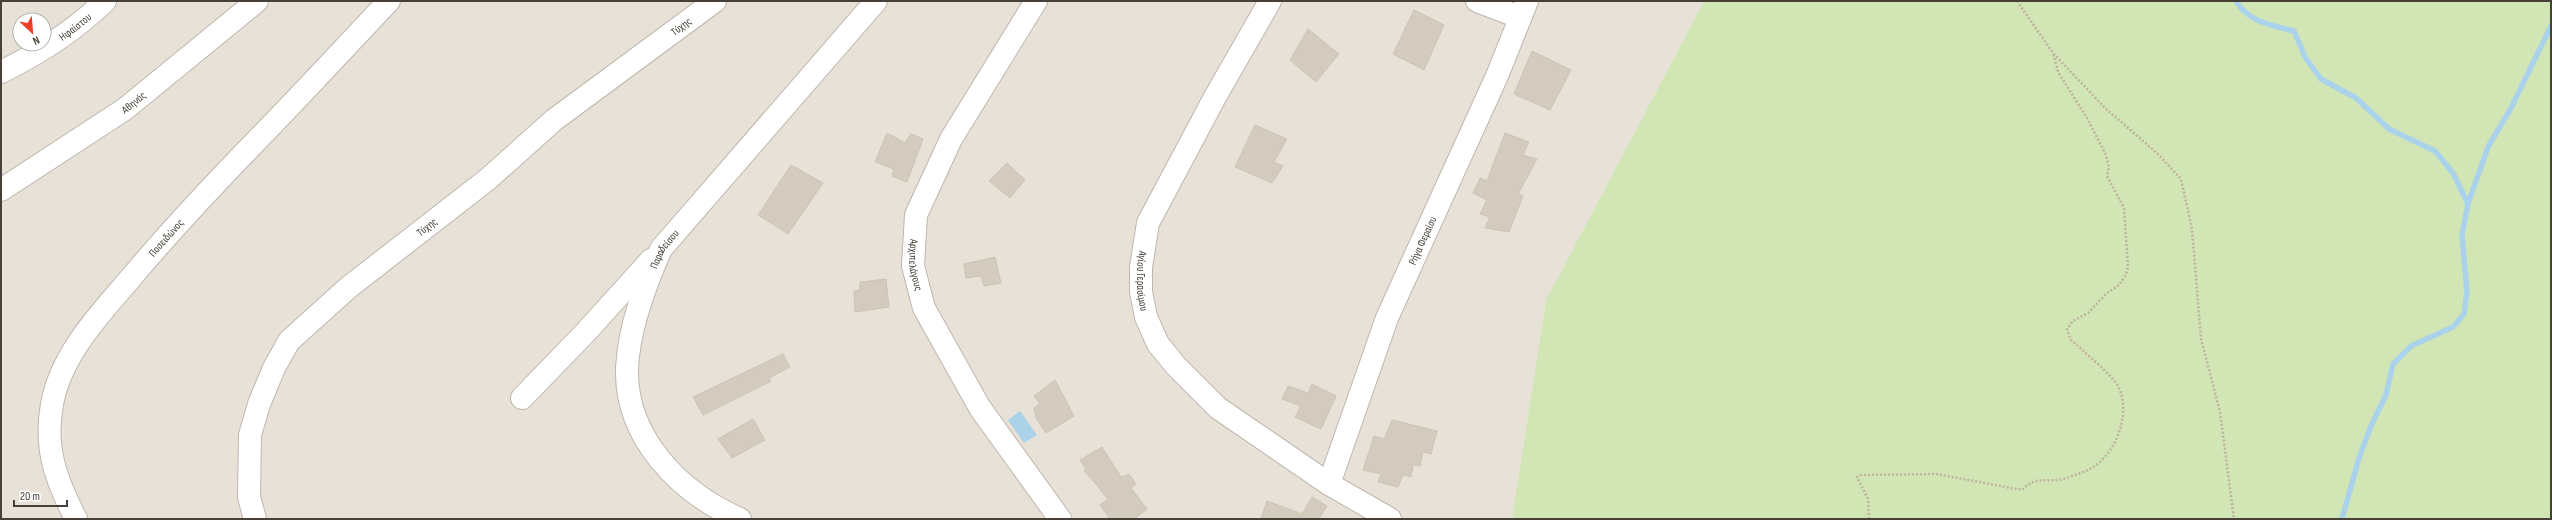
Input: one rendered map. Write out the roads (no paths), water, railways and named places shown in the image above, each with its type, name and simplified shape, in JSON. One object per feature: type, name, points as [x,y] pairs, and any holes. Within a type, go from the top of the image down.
[{"type":"street","name":"Ηφαίστου","points":[[1,72],[38,53],[84,22],[105,1]]},
{"type":"street","name":"Αθηνάς","points":[[1,190],[125,109],[257,1]]},
{"type":"street","name":"Ποσειδώνος","points":[[76,519],[61,489],[52,462],[52,403],[63,371],[86,330],[210,189],[389,1]]},
{"type":"street","name":"Τύχης","points":[[255,519],[249,491],[250,435],[259,404],[271,375],[289,342],[349,287],[488,179],[554,120],[715,1]]},
{"type":"street","name":"Παραδείσου","points":[[740,519],[720,511],[690,491],[664,466],[649,444],[636,418],[629,392],[627,368],[634,329],[648,279],[661,249],[876,1]]},
{"type":"street","name":"Αρχιπελάγους","points":[[1036,1],[951,139],[916,215],[913,266],[924,308],[980,408],[1060,519]]},
{"type":"street","name":"Αγίου Γερασίμου","points":[[1270,1],[1215,97],[1148,223],[1141,267],[1141,292],[1146,317],[1158,344],[1176,366],[1218,408],[1329,484],[1386,518]]},
{"type":"street","points":[[1477,1],[1523,9]]},
{"type":"street","name":"Ρήγα Φεραίου","points":[[1329,484],[1387,318],[1497,76],[1523,9]]},
{"type":"street","points":[[522,398],[586,333],[661,249]]},
{"type":"water","points":[[1020,411],[1037,435],[1024,443],[1008,420]]},
{"type":"waterway","points":[[2236,1],[2247,14],[2254,18],[2270,25],[2294,31],[2305,57],[2321,79],[2356,98],[2389,129],[2435,151],[2453,173],[2468,204]]},
{"type":"waterway","points":[[2342,519],[2359,458],[2371,426],[2386,395],[2393,364],[2411,346],[2453,327],[2464,314],[2467,292],[2462,235],[2468,204],[2488,147],[2511,108],[2551,26]]}]
